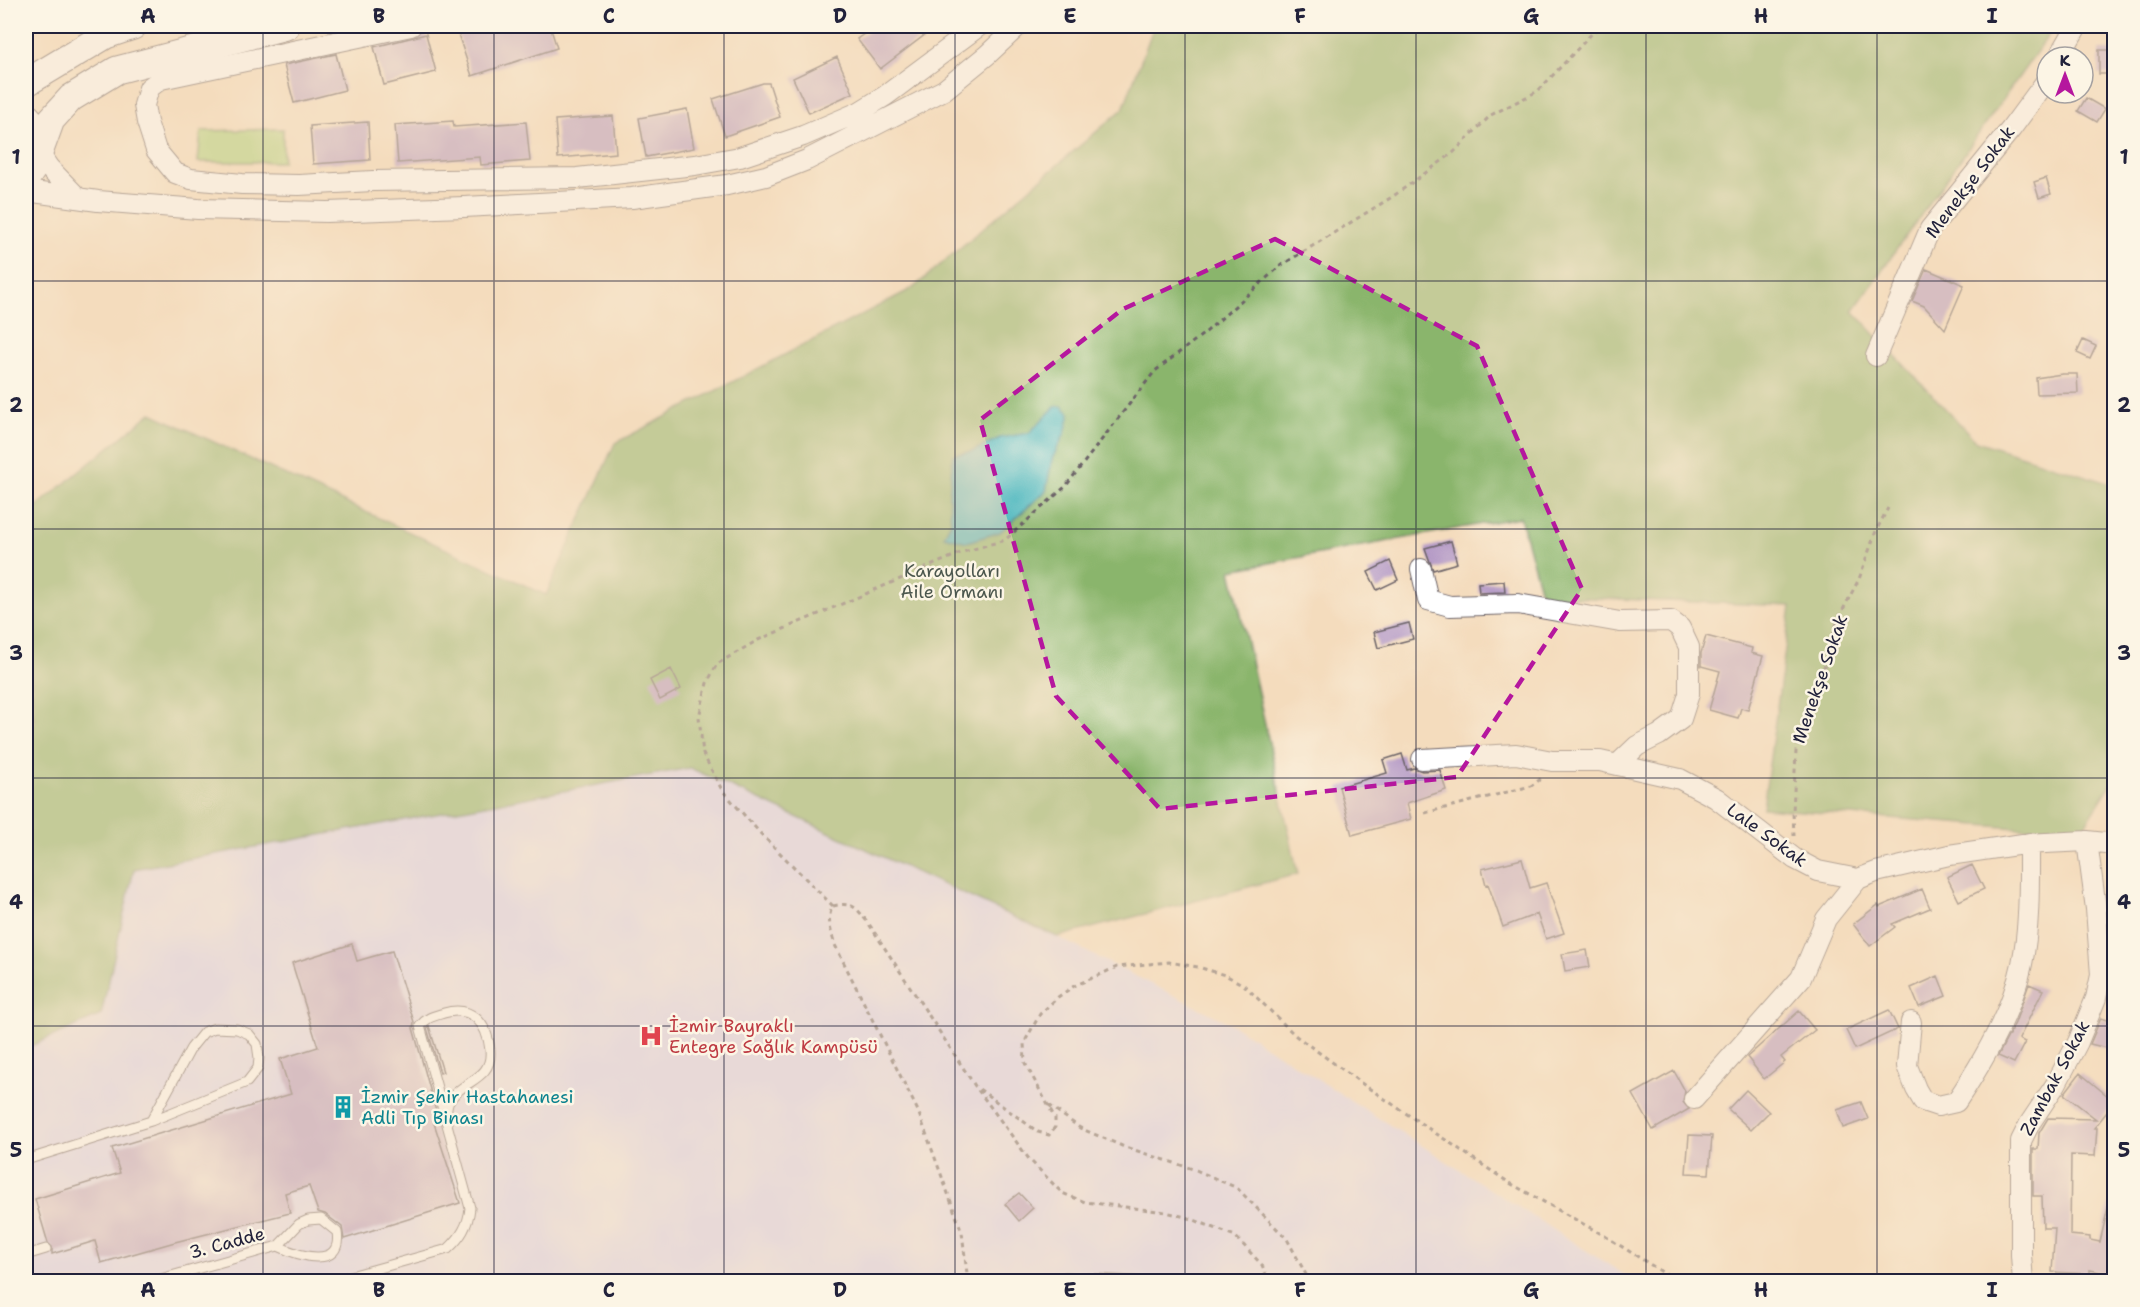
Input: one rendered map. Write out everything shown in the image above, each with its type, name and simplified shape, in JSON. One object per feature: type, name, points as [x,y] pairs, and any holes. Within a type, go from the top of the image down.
[{"type":"main road","points":[[26,83],[106,35],[133,26]]},
{"type":"main road","points":[[26,178],[35,166],[51,120],[71,98],[117,70],[285,35]]},
{"type":"main road","points":[[26,116],[35,128],[39,140],[39,153]]},
{"type":"street","points":[[411,26],[285,35],[161,79],[149,87],[144,105],[156,150],[175,173],[191,179],[299,185],[373,181],[577,178],[706,163],[740,156],[803,136],[859,112],[979,26]]},
{"type":"street","points":[[26,191],[98,201],[198,208],[327,212],[632,198],[727,185],[766,176],[807,160],[944,90],[1018,26]]},
{"type":"street","points":[[2066,45],[2077,26]]},
{"type":"street","name":"Menekşe Sokak","points":[[1876,356],[1930,229],[2035,96]]},
{"type":"street","points":[[39,153],[49,168],[77,197]]},
{"type":"street","points":[[1421,569],[1428,600],[1450,606],[1518,604],[1620,622],[1671,621],[1680,628],[1689,647],[1689,694],[1681,719],[1659,735],[1637,746],[1617,765]]},
{"type":"street","name":"Lale Sokak","points":[[1422,759],[1516,754],[1552,761],[1600,761],[1680,779],[1716,798],[1795,859],[1818,872],[1858,879],[1876,872],[1948,855],[2029,843],[2087,841],[2115,844]]},
{"type":"street","name":"Zambak Sokak","points":[[2023,1281],[2021,1141],[2056,1084],[2078,1042],[2096,998],[2101,975],[2096,909],[2087,841]]},
{"type":"street","points":[[1911,1022],[1907,1066],[1916,1089],[1923,1101],[1938,1106],[1956,1101],[1977,1071],[1989,1047],[2011,999],[2022,964],[2029,894],[2029,843]]},
{"type":"street","points":[[1694,1099],[1801,978],[1826,919],[1858,879]]},
{"type":"lane","points":[[328,1281],[448,1249],[460,1238],[469,1221],[470,1208],[420,1026],[426,1018],[460,1010],[469,1013],[480,1022],[487,1035],[490,1052],[488,1065],[478,1080],[462,1087],[454,1095],[449,1102],[446,1115]]},
{"type":"lane","points":[[26,1160],[151,1120],[247,1082],[258,1068],[257,1044],[249,1034],[237,1029],[215,1028],[204,1032],[191,1048],[151,1120]]},
{"type":"lane","name":"3. Cadde","points":[[150,1281],[278,1246],[298,1224],[308,1220],[321,1219],[337,1232],[336,1247],[328,1254],[317,1258],[297,1255],[278,1246]]},
{"type":"lane","points":[[26,1255],[46,1250]]},
{"type":"lane","points":[[1038,1281],[1066,1277],[1150,1281]]},
{"type":"path","points":[[833,906],[761,834],[722,790],[703,754],[699,717],[707,683],[717,663],[758,640],[963,552],[1005,540],[1065,487],[1155,371],[1206,332],[1280,266],[1401,190],[1453,153],[1491,115],[1538,91],[1599,26]]},
{"type":"path","name":"Menekşe Sokak","points":[[1795,859],[1793,812],[1796,751],[1839,619],[1859,579],[1876,531],[1888,508]]},
{"type":"path","points":[[1425,813],[1531,786],[1543,777],[1552,761]]},
{"type":"path","points":[[833,906],[844,904],[855,906],[975,1086],[1029,1159],[1062,1193],[1085,1202],[1173,1214],[1235,1236],[1262,1265],[1269,1281]]},
{"type":"path","points":[[833,906],[829,926],[835,945],[918,1111],[956,1210],[962,1232],[968,1281]]},
{"type":"path","points":[[975,1086],[1038,1132],[1049,1135],[1055,1127],[1055,1118],[1025,1063],[1024,1043],[1040,1014],[1074,986],[1117,967],[1169,962],[1198,967],[1225,975],[1244,985],[1296,1036],[1508,1182],[1605,1236],[1678,1281]]},
{"type":"path","points":[[1047,1104],[1090,1133],[1196,1170],[1237,1188],[1287,1239],[1310,1281]]},
{"type":"highlighted area","points":[[1275,239],[1477,346],[1582,589],[1457,777],[1160,809],[1056,696],[980,420],[1123,309]]},
{"type":"shaded area","name":"İzmir Bayraklı Entegre Sağlık Kampüsü","points":[[690,767],[1057,937],[1231,1024],[1634,1281],[26,1281],[26,1048],[101,1015],[134,869]]},
{"type":"green space","name":"Karayolları Aile Ormanı","points":[[1154,26],[2055,26],[2042,45],[2035,45],[2035,54],[1853,311],[1976,441],[2114,485],[2114,780],[2080,833],[1763,808],[1791,606],[1542,596],[1520,517],[1231,570],[1298,874],[1057,937],[690,768],[134,869],[101,1015],[26,1048],[26,728],[34,726],[26,591],[26,515],[151,413],[546,595],[615,443],[913,288],[1123,109]]},
{"type":"green space","points":[[283,129],[283,162],[198,162],[201,131]]},
{"type":"water","points":[[1062,406],[1070,414],[1065,433],[1052,459],[1046,491],[1000,532],[967,542],[944,536],[951,522],[949,496],[953,455],[973,451],[1000,438],[1029,433],[1055,407]]},
{"type":"building","points":[[475,26],[550,26],[557,48],[472,76],[457,31]]},
{"type":"building","points":[[875,26],[920,26],[926,34],[880,69],[857,39]]},
{"type":"building","points":[[426,34],[436,72],[384,85],[374,47]]},
{"type":"building","points":[[2099,50],[2115,50],[2115,74],[2099,74]]},
{"type":"building","points":[[336,54],[345,90],[294,103],[284,65]]},
{"type":"building","points":[[837,57],[853,93],[809,113],[793,78]]},
{"type":"building","points":[[769,83],[780,117],[725,136],[713,99]]},
{"type":"building","points":[[2095,103],[2105,109],[2097,122],[2078,111],[2082,105]]},
{"type":"building","points":[[687,109],[694,148],[646,157],[639,118]]},
{"type":"building","points":[[613,116],[616,153],[558,158],[555,120]]},
{"type":"building","points":[[453,121],[454,127],[526,122],[530,161],[481,165],[480,157],[398,163],[395,125]]},
{"type":"building","points":[[368,122],[370,160],[313,164],[310,126]]},
{"type":"building","points":[[2046,178],[2051,194],[2039,198],[2034,182]]},
{"type":"building","points":[[1926,269],[1964,285],[1945,329],[1924,306],[1912,301]]},
{"type":"building","points":[[2083,340],[2096,346],[2090,359],[2077,353]]},
{"type":"building","points":[[2077,374],[2078,393],[2037,394],[2036,378]]},
{"type":"building","points":[[1451,541],[1457,563],[1433,570],[1425,548]]},
{"type":"building","points":[[1390,561],[1398,580],[1377,590],[1368,572]]},
{"type":"building","points":[[1504,581],[1505,592],[1479,593],[1478,583]]},
{"type":"building","points":[[1409,623],[1413,639],[1378,648],[1374,632]]},
{"type":"building","points":[[1706,636],[1752,648],[1751,653],[1763,656],[1748,710],[1741,708],[1738,718],[1709,710],[1720,671],[1701,666],[1701,653]]},
{"type":"building","points":[[671,669],[681,689],[660,700],[650,680]]},
{"type":"building","points":[[1402,754],[1407,770],[1414,768],[1422,771],[1440,770],[1446,790],[1407,803],[1411,819],[1352,835],[1339,787],[1387,773],[1383,760]]},
{"type":"building","points":[[1522,859],[1530,888],[1546,883],[1564,933],[1546,939],[1537,914],[1503,927],[1482,869]]},
{"type":"building","points":[[1972,865],[1984,889],[1959,901],[1947,877]]},
{"type":"building","points":[[1922,889],[1930,908],[1892,924],[1895,927],[1870,946],[1853,924],[1878,905],[1879,907]]},
{"type":"building","name":"İzmir Şehir Hastahanesi Adli Tıp Binası","points":[[352,944],[357,961],[392,951],[414,1022],[413,1028],[439,1122],[434,1123],[460,1203],[344,1239],[342,1227],[325,1214],[318,1212],[309,1186],[285,1193],[290,1213],[101,1263],[95,1241],[52,1254],[52,1247],[48,1243],[35,1199],[120,1173],[112,1148],[291,1094],[280,1059],[318,1047],[292,963]]},
{"type":"building","points":[[1587,950],[1590,967],[1565,971],[1562,954]]},
{"type":"building","points":[[1938,976],[1946,996],[1919,1007],[1911,988]]},
{"type":"building","points":[[2029,984],[2043,990],[2019,1039],[2025,1042],[2014,1063],[1998,1056],[2015,1023]]},
{"type":"building","points":[[1889,1010],[1898,1029],[1855,1049],[1846,1030]]},
{"type":"building","points":[[1799,1011],[1815,1030],[1781,1057],[1785,1062],[1764,1079],[1747,1057]]},
{"type":"building","points":[[2101,1018],[2115,1022],[2115,1050],[2090,1044]]},
{"type":"building","points":[[429,1026],[443,1072],[440,1073],[427,1028]]},
{"type":"building","points":[[1674,1071],[1685,1091],[1683,1102],[1689,1109],[1653,1130],[1633,1094]]},
{"type":"building","points":[[2080,1073],[2115,1102],[2094,1128],[2097,1128],[2095,1156],[2071,1155],[2070,1235],[2090,1237],[2090,1240],[2100,1242],[2109,1203],[2115,1204],[2115,1275],[2090,1270],[2090,1274],[2052,1272],[2055,1228],[2043,1228],[2042,1196],[2033,1196],[2033,1149],[2038,1149],[2039,1133],[2048,1118],[2096,1119],[2064,1094]]},
{"type":"building","points":[[1746,1090],[1769,1112],[1751,1130],[1728,1109]]},
{"type":"building","points":[[1861,1102],[1868,1119],[1843,1128],[1837,1110]]},
{"type":"building","points":[[1689,1135],[1712,1136],[1709,1174],[1686,1173]]},
{"type":"building","points":[[1019,1193],[1033,1208],[1019,1221],[1005,1204]]},
{"type":"place","name":"İzmir Bayraklı Entegre Sağlık Kampüsü","points":[[651,1036]]},
{"type":"place","name":"İzmir Şehir Hastahanesi Adli Tıp Binası","points":[[343,1107]]}]
